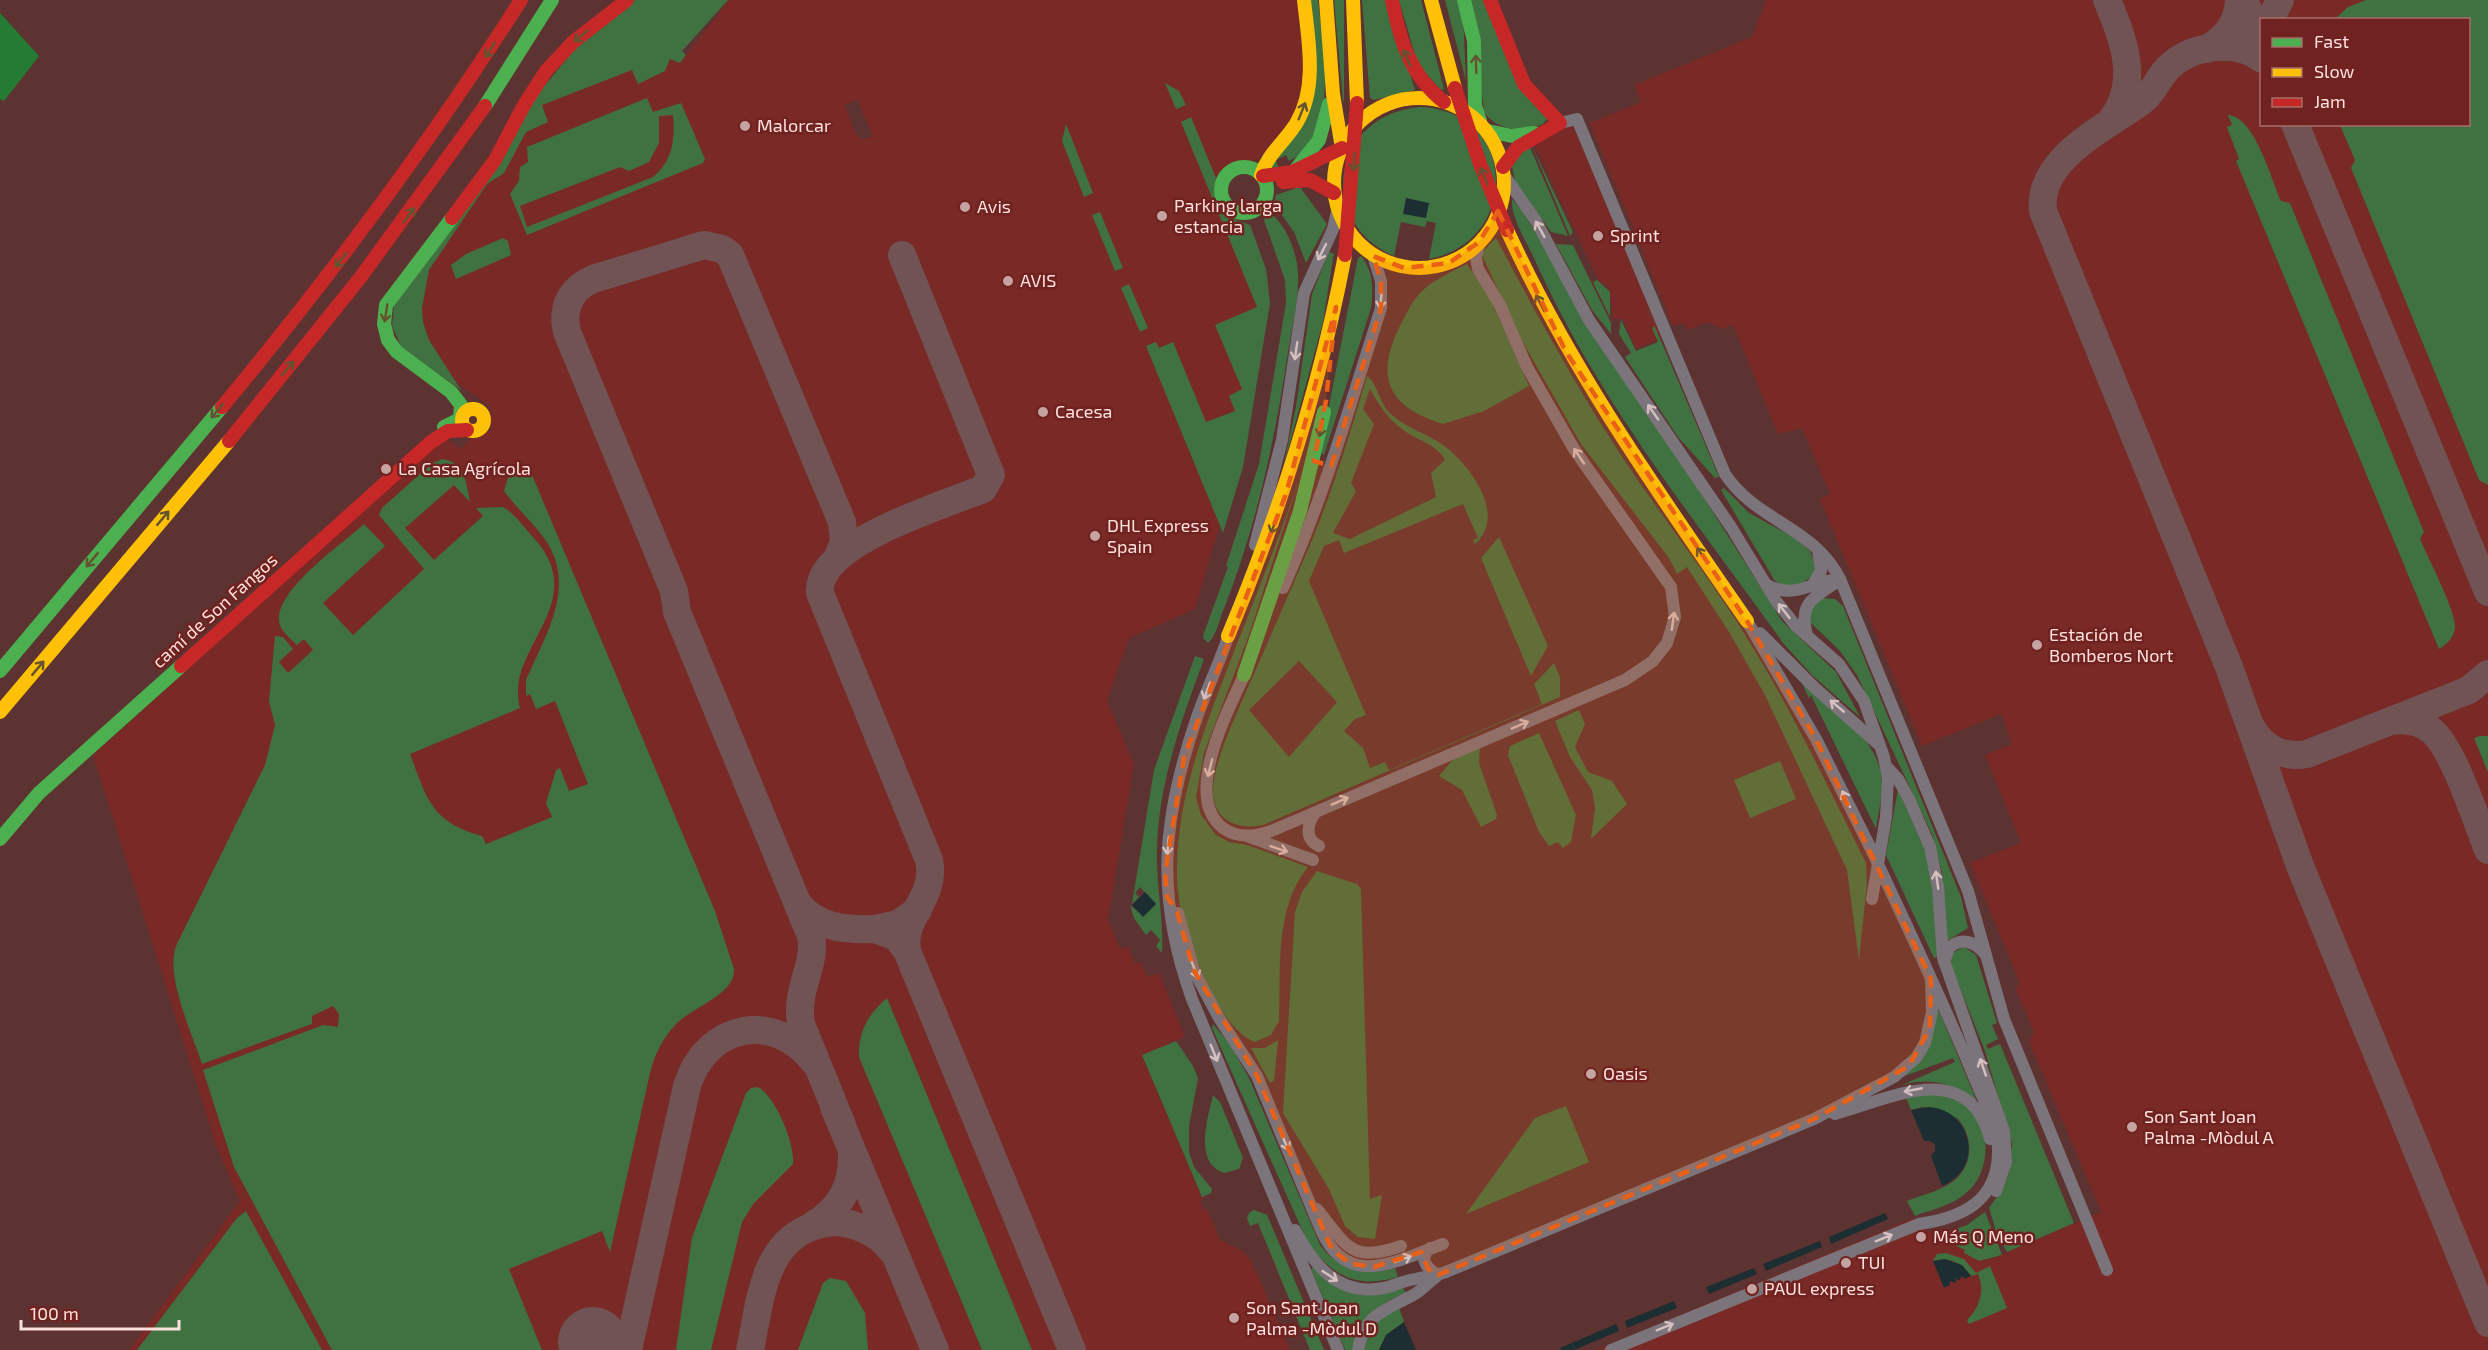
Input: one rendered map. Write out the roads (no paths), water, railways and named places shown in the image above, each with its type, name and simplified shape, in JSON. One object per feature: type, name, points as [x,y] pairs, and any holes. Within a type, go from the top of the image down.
[{"type":"main road","points":[[0,671],[336,267],[437,130],[521,0]]},
{"type":"main road","points":[[0,712],[363,276],[474,123],[552,0]]},
{"type":"main road","name":"camí de Son Fangos","points":[[0,839],[39,793],[431,442],[442,429],[464,423],[459,401],[399,355],[390,344],[384,322],[386,305],[489,168],[546,71],[578,38],[627,0]]},
{"type":"main road","points":[[1266,195],[1262,176],[1268,158],[1296,124],[1307,99],[1308,63],[1304,0]]},
{"type":"main road","points":[[1326,0],[1332,80],[1342,148]]},
{"type":"main road","points":[[1228,636],[1259,565],[1286,494],[1319,384],[1336,307],[1345,255],[1353,180],[1357,103],[1353,0]]},
{"type":"main road","points":[[1392,0],[1406,58],[1423,85],[1444,102]]},
{"type":"main road","points":[[1431,0],[1479,164],[1526,274],[1572,362],[1609,420],[1747,621]]},
{"type":"main road","points":[[1464,0],[1474,41],[1475,106],[1484,126],[1500,152],[1504,171],[1504,192],[1497,214],[1479,242],[1455,260],[1431,268],[1404,268],[1373,256],[1348,234],[1337,211],[1334,174],[1342,148],[1358,123],[1384,106],[1414,99],[1444,102],[1463,109],[1484,126],[1512,136],[1541,132]]},
{"type":"main road","points":[[1490,0],[1524,84],[1560,123],[1541,132],[1513,152],[1504,171]]},
{"type":"main road","points":[[1296,169],[1315,150],[1320,140],[1332,80]]},
{"type":"main road","points":[[1245,167],[1262,176],[1274,177],[1342,148]]},
{"type":"main road","points":[[1268,158],[1231,171],[1224,180],[1222,192],[1226,204],[1236,211],[1249,212],[1260,206],[1275,184],[1306,178],[1321,183],[1334,193]]},
{"type":"main road","points":[[1244,675],[1280,573],[1311,470],[1326,401],[1336,307]]},
{"type":"street","points":[[1560,123],[1577,119],[1726,476],[1747,500],[1814,544],[1827,556],[1840,579],[1976,915],[2004,1019],[2107,1270]]},
{"type":"street","points":[[1504,171],[1536,221],[1589,320],[1731,527],[1786,615],[1839,664],[1857,689],[1887,767],[1888,802],[1872,899]]},
{"type":"street","points":[[1337,211],[1333,229],[1304,293],[1282,440],[1269,495],[1228,636],[1184,757],[1168,840],[1167,897],[1183,974],[1338,1350]]},
{"type":"street","points":[[1246,836],[1266,833],[1635,676],[1658,655],[1673,628],[1675,607],[1668,579],[1574,449],[1527,367],[1500,304],[1478,269],[1476,258],[1479,242]]},
{"type":"street","points":[[1313,860],[1246,836],[1234,834],[1217,822],[1208,809],[1205,792],[1217,742],[1244,675],[1305,539],[1381,308],[1381,281],[1373,256]]},
{"type":"street","points":[[1807,635],[1804,612],[1816,589],[1822,563],[1814,544]]},
{"type":"street","points":[[1766,585],[1791,593],[1816,589],[1840,579]]},
{"type":"street","points":[[1816,589],[1849,600]]},
{"type":"street","points":[[1747,621],[1815,688],[1880,746]]},
{"type":"street","points":[[1747,621],[1816,739],[1872,851],[1931,978],[1993,1122],[1998,1143],[1997,1164],[1990,1186],[1966,1211],[1952,1218]]},
{"type":"street","points":[[1611,1350],[1919,1224],[1972,1214],[1984,1207],[1999,1186],[2007,1154],[2000,1117],[1945,966],[1940,941],[1938,887],[1930,847],[1910,799],[1898,779],[1887,767]]},
{"type":"street","points":[[1316,812],[1309,822],[1308,832],[1311,841],[1319,846]]},
{"type":"street","points":[[1167,897],[1178,912],[1194,971],[1219,1018],[1257,1076],[1327,1245],[1351,1264],[1381,1267],[1443,1244]]},
{"type":"street","points":[[1945,966],[1946,951],[1972,932],[1976,915]]},
{"type":"street","points":[[1959,942],[1972,943],[1986,955]]},
{"type":"street","points":[[1264,1175],[1308,1256],[1332,1278],[1353,1287],[1374,1289],[1438,1275],[1814,1119],[1894,1077],[1916,1058],[1930,1028],[1931,978]]},
{"type":"street","points":[[1814,1119],[1920,1088],[1937,1088],[1960,1097],[1973,1107],[1983,1120],[1991,1149],[1984,1184],[1966,1211]]},
{"type":"street","points":[[1309,1199],[1341,1240],[1352,1249],[1376,1254],[1401,1246]]},
{"type":"street","points":[[1430,1248],[1425,1253],[1424,1260],[1428,1269],[1438,1275]]},
{"type":"street","points":[[1358,1350],[1366,1328],[1380,1311],[1415,1293],[1438,1275]]},
{"type":"place","name":"Malorcar","points":[[745,126]]},
{"type":"place","name":"Avis","points":[[965,207]]},
{"type":"place","name":"Parking larga estancia","points":[[1162,216]]},
{"type":"place","name":"Sprint","points":[[1598,236]]},
{"type":"place","name":"AVIS","points":[[1008,281]]},
{"type":"place","name":"Cacesa","points":[[1043,412]]},
{"type":"place","name":"La Casa Agrícola","points":[[386,469]]},
{"type":"place","name":"DHL Express Spain","points":[[1095,536]]},
{"type":"place","name":"Estación de Bomberos Nort","points":[[2037,645]]},
{"type":"place","name":"Oasis","points":[[1591,1074]]},
{"type":"place","name":"Son Sant Joan Palma -Mòdul A","points":[[2132,1127]]},
{"type":"place","name":"Más Q Meno","points":[[1921,1237]]},
{"type":"place","name":"TUI","points":[[1846,1263]]},
{"type":"place","name":"PAUL express","points":[[1752,1289]]},
{"type":"place","name":"Son Sant Joan Palma -Mòdul D","points":[[1234,1318]]}]
